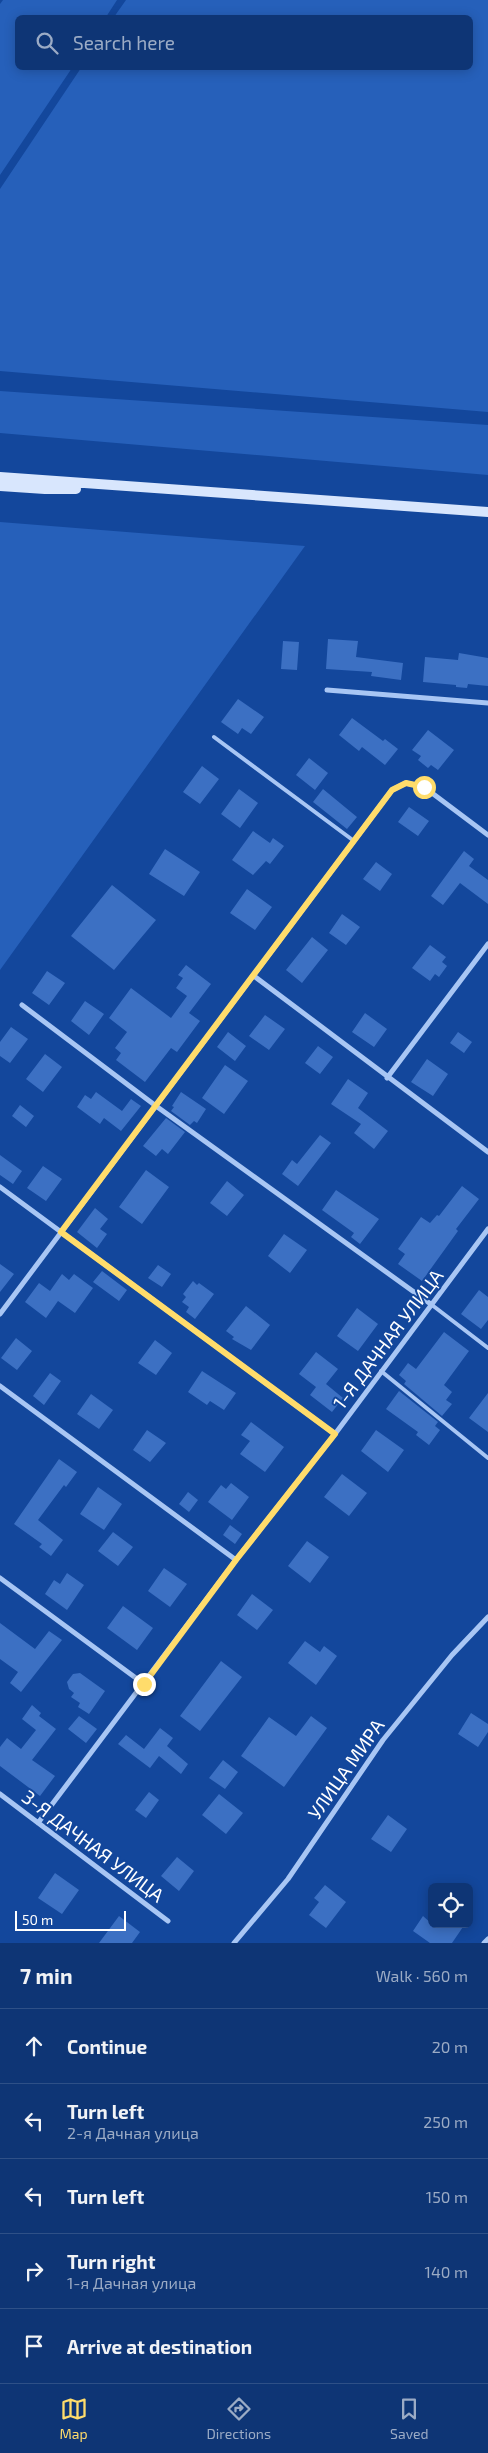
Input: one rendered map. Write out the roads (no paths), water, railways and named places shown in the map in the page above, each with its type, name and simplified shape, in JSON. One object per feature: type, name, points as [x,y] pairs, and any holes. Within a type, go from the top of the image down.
[{"type":"main road","points":[[0,478],[488,512]]},
{"type":"main road","points":[[0,486],[45,490],[139,487]]},
{"type":"street","points":[[327,690],[488,703]]},
{"type":"street","points":[[0,1314],[392,790],[406,783],[424,787],[488,835]]},
{"type":"street","points":[[387,1078],[488,944]]},
{"type":"street","points":[[254,976],[387,1078],[488,1152]]},
{"type":"street","points":[[22,1005],[156,1106],[432,1305]]},
{"type":"street","points":[[0,1187],[335,1434]]},
{"type":"street","name":"1-Я ДАЧНАЯ УЛИЦА","points":[[38,1823],[236,1560],[335,1434],[488,1229]]},
{"type":"street","points":[[0,1386],[236,1560]]},
{"type":"street","points":[[0,1578],[144,1684]]},
{"type":"street","name":"УЛИЦА МИРА","points":[[234,1943],[288,1879],[383,1740],[452,1655],[488,1618]]},
{"type":"street","name":"3-Я ДАЧНАЯ УЛИЦА","points":[[0,1794],[168,1921]]},
{"type":"street","points":[[484,1943],[488,1939]]},
{"type":"lane","points":[[214,737],[354,841]]},
{"type":"lane","points":[[432,1305],[488,1348]]},
{"type":"lane","points":[[381,1371],[488,1458]]}]
